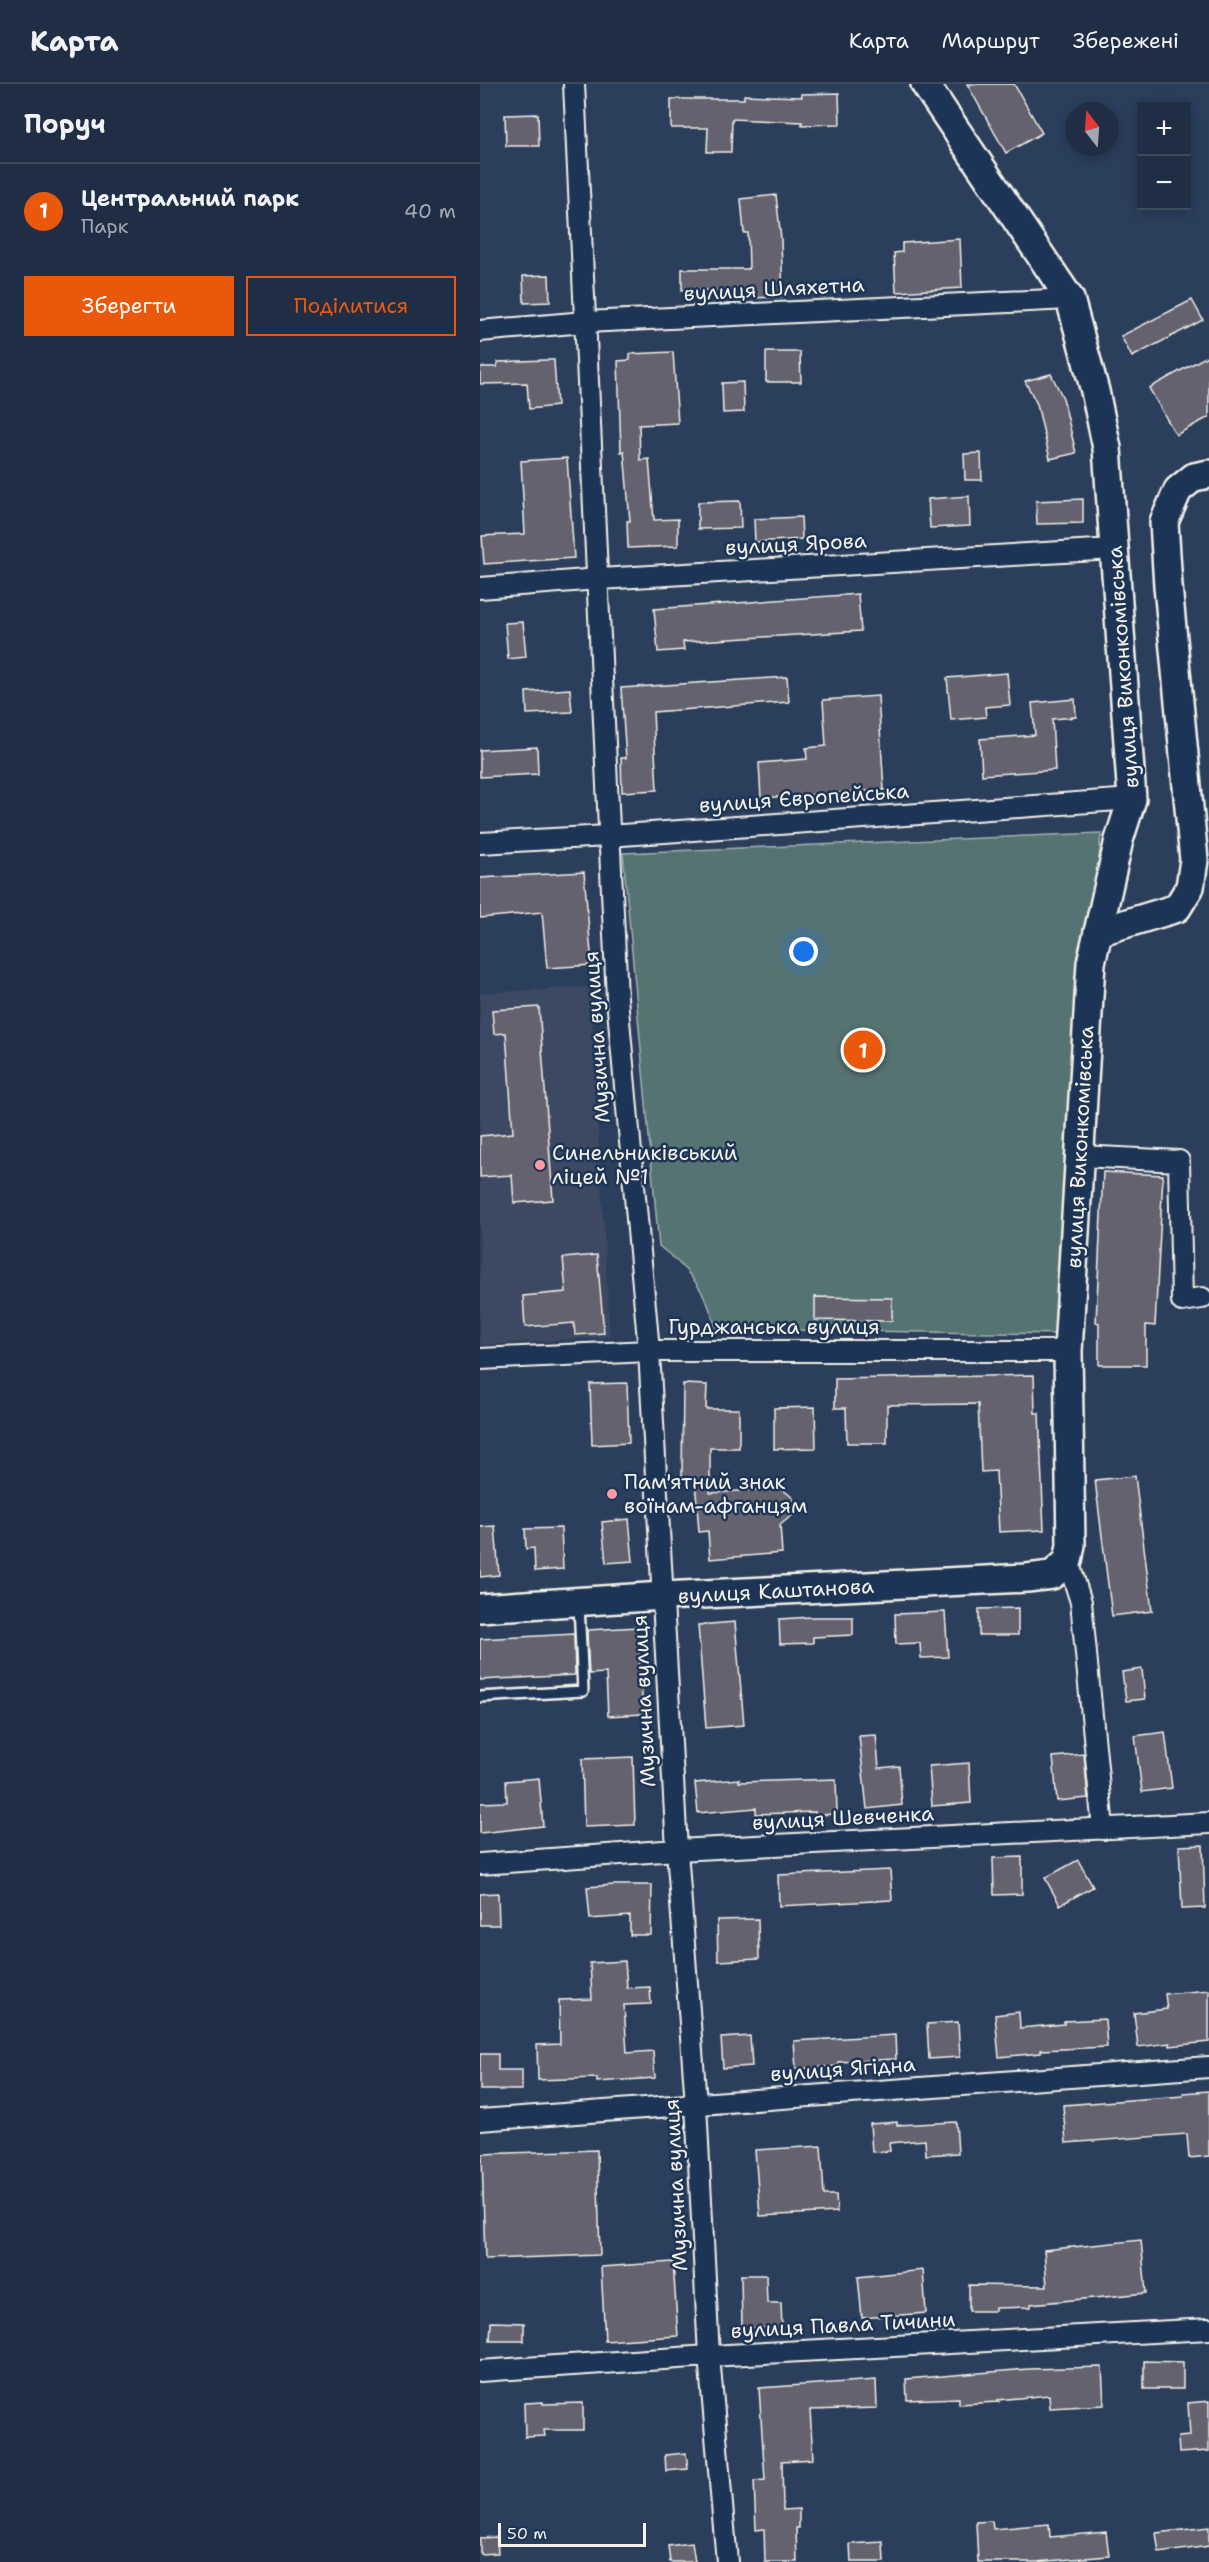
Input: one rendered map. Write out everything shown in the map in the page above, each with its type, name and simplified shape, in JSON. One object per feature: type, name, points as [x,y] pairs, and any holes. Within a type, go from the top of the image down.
[{"type":"street","name":"Музична вулиця","points":[[574,84],[617,998],[649,1351],[677,1850],[696,2104],[709,2356],[727,2562]]},
{"type":"street","name":"вулиця Виконкомівська","points":[[925,84],[1070,299],[1095,391],[1107,448],[1132,799],[1119,840],[1090,963],[1068,1351],[1069,1553],[1081,1602],[1103,1829]]},
{"type":"street","name":"вулиця Шляхетна","points":[[480,331],[585,322],[1070,299]]},
{"type":"street","points":[[1098,932],[1177,908],[1190,887],[1194,860],[1164,522],[1178,490],[1194,477],[1209,474]]},
{"type":"street","name":"вулиця Ярова","points":[[480,588],[1114,549]]},
{"type":"street","name":"вулиця Європейська","points":[[480,843],[1132,799]]},
{"type":"street","points":[[1080,1156],[1179,1161],[1182,1301],[1202,1298]]},
{"type":"street","name":"Гурджанська вулиця","points":[[480,1359],[649,1351],[1068,1351]]},
{"type":"street","name":"вулиця Каштанова","points":[[480,1608],[663,1596],[1027,1578],[1052,1575],[1069,1553]]},
{"type":"street","name":"вулиця Шевченка","points":[[480,1864],[677,1850],[1209,1823]]},
{"type":"street","name":"вулиця Ягідна","points":[[480,2120],[1209,2067]]},
{"type":"street","name":"вулиця Павла Тичини","points":[[480,2371],[709,2356],[1209,2330]]},
{"type":"lane","points":[[480,1697],[584,1691],[579,1602]]},
{"type":"shaded area","name":"Синельниківський ліцей №1","points":[[590,987],[610,1337],[480,1345],[480,993]]},
{"type":"green space","points":[[1101,833],[1063,1334],[716,1329],[708,1304],[696,1283],[680,1264],[659,1246],[623,853]]},
{"type":"building","points":[[967,84],[1014,84],[1042,133],[1006,153]]},
{"type":"building","points":[[839,93],[840,124],[802,125],[802,122],[732,119],[731,152],[707,152],[708,128],[671,128],[671,99],[744,99],[744,95],[802,97],[801,94]]},
{"type":"building","points":[[538,114],[539,146],[506,146],[505,115]]},
{"type":"building","points":[[776,195],[781,239],[783,297],[749,298],[749,291],[682,290],[682,269],[749,269],[748,233],[744,233],[741,199]]},
{"type":"building","points":[[960,239],[962,288],[896,292],[894,253],[902,252],[902,243]]},
{"type":"building","points":[[549,275],[550,302],[524,303],[523,276]]},
{"type":"building","points":[[1192,300],[1203,320],[1132,357],[1121,336]]},
{"type":"building","points":[[673,352],[678,423],[639,425],[640,460],[649,459],[654,520],[678,519],[678,546],[628,548],[627,521],[630,521],[624,451],[621,452],[618,361],[630,360],[630,354]]},
{"type":"building","points":[[766,352],[800,352],[801,382],[766,382]]},
{"type":"building","points":[[1209,355],[1209,417],[1176,435],[1149,388]]},
{"type":"building","points":[[554,360],[557,406],[529,409],[527,383],[480,384],[480,367],[497,367],[498,362]]},
{"type":"building","points":[[1051,374],[1063,398],[1076,453],[1050,459],[1037,404],[1025,381]]},
{"type":"building","points":[[743,382],[744,412],[723,413],[722,383]]},
{"type":"building","points":[[981,453],[982,480],[965,480],[964,454]]},
{"type":"building","points":[[567,458],[574,558],[484,564],[482,536],[525,534],[521,461]]},
{"type":"building","points":[[969,496],[970,526],[930,528],[928,499]]},
{"type":"building","points":[[1083,499],[1083,523],[1037,524],[1036,501]]},
{"type":"building","points":[[740,501],[741,528],[698,529],[698,502]]},
{"type":"building","points":[[801,517],[802,539],[755,542],[754,519]]},
{"type":"building","points":[[858,594],[861,631],[683,642],[684,650],[658,652],[654,609]]},
{"type":"building","points":[[523,622],[526,657],[508,659],[505,623]]},
{"type":"building","points":[[1007,673],[1010,705],[985,707],[986,717],[951,720],[947,678]]},
{"type":"building","points":[[787,677],[789,702],[653,712],[657,790],[622,792],[621,758],[626,758],[621,688]]},
{"type":"building","points":[[570,689],[572,712],[527,714],[526,692]]},
{"type":"building","points":[[878,696],[884,790],[761,798],[759,763],[807,759],[806,748],[826,746],[823,700]]},
{"type":"building","points":[[1075,699],[1076,717],[1052,719],[1055,770],[982,775],[980,739],[1035,735],[1032,703]]},
{"type":"building","points":[[537,747],[538,774],[480,777],[480,750]]},
{"type":"building","points":[[584,872],[592,965],[547,968],[542,912],[480,918],[480,878]]},
{"type":"building","points":[[539,1007],[553,1200],[514,1203],[512,1175],[480,1177],[480,1136],[513,1133],[506,1033],[494,1034],[492,1010]]},
{"type":"building","points":[[1103,1172],[1163,1175],[1155,1326],[1146,1325],[1146,1365],[1099,1365],[1099,1323],[1096,1322]]},
{"type":"building","points":[[597,1255],[604,1333],[575,1335],[574,1323],[525,1327],[523,1296],[566,1292],[563,1258]]},
{"type":"building","points":[[815,1297],[892,1298],[892,1321],[815,1320]]},
{"type":"building","points":[[1034,1375],[1035,1413],[1039,1413],[1044,1530],[999,1532],[996,1471],[981,1472],[978,1404],[887,1405],[887,1443],[847,1443],[846,1408],[835,1408],[835,1379]]},
{"type":"building","points":[[627,1383],[629,1443],[592,1445],[590,1384]]},
{"type":"building","points":[[683,1384],[707,1385],[706,1409],[739,1409],[739,1448],[710,1448],[710,1493],[781,1488],[793,1498],[794,1514],[780,1525],[782,1553],[710,1559],[708,1531],[699,1532],[695,1479],[682,1479]]},
{"type":"building","points":[[815,1407],[816,1448],[774,1449],[774,1408]]},
{"type":"building","points":[[1135,1476],[1152,1611],[1112,1616],[1095,1480]]},
{"type":"building","points":[[629,1519],[633,1561],[606,1563],[602,1522]]},
{"type":"building","points":[[495,1526],[499,1575],[480,1577],[480,1527]]},
{"type":"building","points":[[561,1528],[563,1569],[535,1571],[534,1548],[526,1549],[525,1529]]},
{"type":"building","points":[[1018,1608],[1018,1635],[979,1635],[979,1609]]},
{"type":"building","points":[[945,1612],[948,1657],[921,1658],[920,1643],[896,1644],[895,1614]]},
{"type":"building","points":[[853,1617],[853,1635],[813,1637],[813,1643],[780,1644],[779,1619]]},
{"type":"building","points":[[735,1622],[744,1725],[706,1728],[698,1625]]},
{"type":"building","points":[[638,1627],[643,1714],[608,1716],[606,1673],[589,1674],[588,1630]]},
{"type":"building","points":[[574,1634],[575,1675],[480,1680],[480,1639]]},
{"type":"building","points":[[1142,1669],[1145,1699],[1126,1701],[1122,1672]]},
{"type":"building","points":[[1165,1732],[1172,1788],[1142,1792],[1135,1736]]},
{"type":"building","points":[[876,1735],[879,1768],[899,1766],[902,1805],[867,1809],[859,1736]]},
{"type":"building","points":[[1084,1754],[1088,1798],[1057,1801],[1053,1757]]},
{"type":"building","points":[[633,1757],[635,1825],[584,1827],[582,1759]]},
{"type":"building","points":[[969,1763],[971,1803],[932,1806],[929,1766]]},
{"type":"building","points":[[539,1778],[543,1826],[480,1833],[480,1803],[507,1802],[506,1781]]},
{"type":"building","points":[[739,1779],[739,1782],[836,1779],[837,1814],[816,1815],[815,1812],[756,1814],[756,1808],[698,1813],[695,1783]]},
{"type":"building","points":[[1203,1845],[1205,1908],[1182,1909],[1179,1846]]},
{"type":"building","points":[[1022,1857],[1022,1894],[994,1895],[993,1858]]},
{"type":"building","points":[[1078,1860],[1093,1887],[1060,1905],[1045,1878]]},
{"type":"building","points":[[890,1870],[892,1900],[779,1906],[778,1875]]},
{"type":"building","points":[[652,1885],[651,1935],[630,1935],[630,1916],[590,1919],[587,1887]]},
{"type":"building","points":[[498,1893],[499,1925],[480,1925],[480,1894]]},
{"type":"building","points":[[758,1919],[759,1959],[718,1961],[717,1920]]},
{"type":"building","points":[[625,1961],[627,1988],[650,1987],[651,2004],[624,2005],[627,2053],[653,2051],[655,2078],[597,2082],[597,2078],[538,2080],[537,2045],[560,2044],[559,2000],[592,1999],[590,1963]]},
{"type":"building","points":[[1209,1990],[1209,2042],[1138,2047],[1134,2013],[1167,2009],[1165,1994]]},
{"type":"building","points":[[1019,2012],[1020,2028],[1064,2024],[1064,2021],[1105,2019],[1107,2047],[1041,2050],[1041,2053],[999,2057],[995,2015]]},
{"type":"building","points":[[958,2022],[960,2057],[929,2059],[927,2024]]},
{"type":"building","points":[[895,2035],[896,2059],[838,2062],[838,2066],[796,2069],[794,2041]]},
{"type":"building","points":[[750,2036],[752,2066],[723,2068],[721,2038]]},
{"type":"building","points":[[480,2054],[498,2054],[498,2070],[522,2070],[522,2090],[480,2090]]},
{"type":"building","points":[[1209,2091],[1209,2156],[1189,2158],[1187,2134],[1066,2143],[1063,2105],[1183,2096],[1183,2093]]},
{"type":"building","points":[[897,2122],[897,2125],[956,2122],[958,2153],[926,2155],[925,2140],[889,2143],[890,2151],[872,2152],[870,2124]]},
{"type":"building","points":[[821,2146],[824,2195],[836,2195],[837,2212],[760,2216],[755,2150]]},
{"type":"building","points":[[597,2150],[600,2255],[485,2259],[482,2154]]},
{"type":"building","points":[[1141,2240],[1146,2293],[1031,2304],[1031,2307],[995,2308],[995,2311],[969,2311],[969,2285],[1047,2286],[1044,2250]]},
{"type":"building","points":[[673,2262],[678,2336],[605,2341],[601,2267]]},
{"type":"building","points":[[923,2270],[926,2313],[862,2318],[858,2277]]},
{"type":"building","points":[[741,2275],[766,2275],[767,2303],[781,2303],[782,2327],[742,2328]]},
{"type":"building","points":[[491,2322],[524,2323],[524,2341],[490,2341]]},
{"type":"building","points":[[1144,2361],[1183,2362],[1183,2389],[1144,2389]]},
{"type":"building","points":[[1102,2367],[1104,2405],[1050,2408],[1049,2395],[998,2400],[999,2402],[959,2404],[959,2398],[907,2400],[906,2379],[1029,2369]]},
{"type":"building","points":[[876,2380],[877,2408],[810,2410],[813,2459],[782,2461],[783,2510],[799,2509],[799,2528],[796,2528],[797,2562],[765,2562],[764,2529],[756,2530],[754,2481],[765,2480],[759,2388]]},
{"type":"building","points":[[1209,2401],[1209,2451],[1179,2453],[1178,2437],[1190,2436],[1188,2403]]},
{"type":"building","points":[[543,2402],[543,2404],[583,2403],[583,2430],[544,2430],[545,2436],[525,2437],[524,2403]]},
{"type":"building","points":[[686,2453],[688,2469],[666,2471],[665,2455]]},
{"type":"building","points":[[992,2521],[993,2529],[1049,2524],[1050,2537],[1106,2532],[1109,2556],[1036,2562],[978,2562],[976,2522]]},
{"type":"building","points":[[1209,2527],[1209,2546],[1159,2553],[1156,2533]]},
{"type":"building","points":[[497,2537],[498,2553],[480,2554],[480,2538]]},
{"type":"building","points":[[883,2542],[884,2562],[851,2562],[850,2544]]},
{"type":"building","points":[[692,2543],[695,2562],[670,2562],[668,2546]]},
{"type":"place","name":"Центральний парк","points":[[863,1050]]},
{"type":"place","name":"Синельниківський ліцей №1","points":[[540,1165]]},
{"type":"place","name":"Пам'ятний знак воїнам-афганцям","points":[[612,1494]]}]
